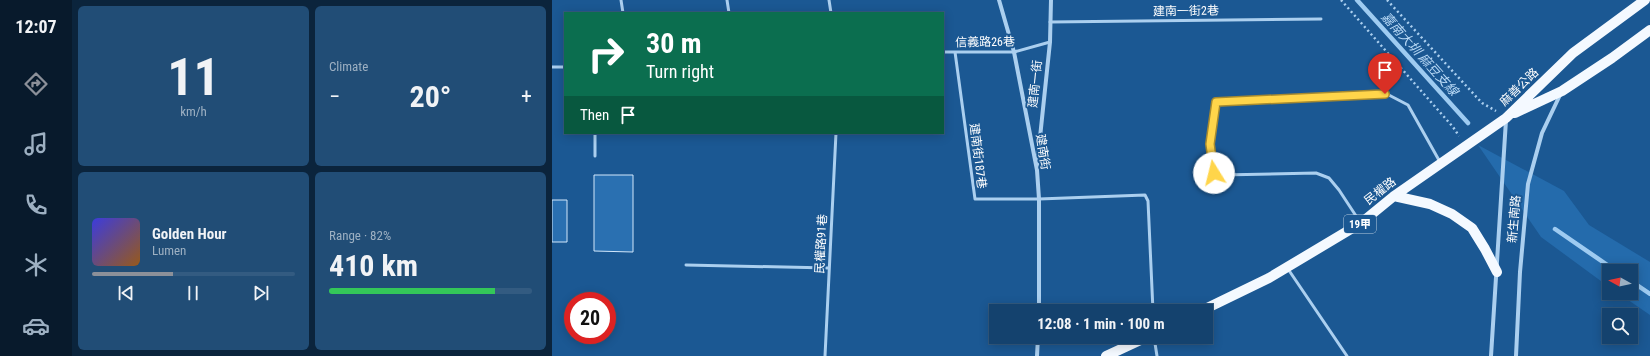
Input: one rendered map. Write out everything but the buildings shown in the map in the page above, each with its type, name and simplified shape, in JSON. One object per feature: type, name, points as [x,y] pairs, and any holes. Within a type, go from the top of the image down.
[{"type":"main road","name":"麻善公路","points":[[1506,118],[1573,53],[1646,0]]},
{"type":"main road","name":"麻善公路","points":[[1506,118],[1562,91],[1612,58],[1650,30]]},
{"type":"main road","name":"民權路","points":[[1213,305],[1287,268],[1361,223],[1394,196],[1506,118]]},
{"type":"main road","points":[[1394,196],[1430,204],[1452,214],[1472,228],[1497,272]]},
{"type":"main road","points":[[1106,356],[1132,344]]},
{"type":"street","name":"建南街","points":[[999,0],[1014,52],[1037,170],[1039,304]]},
{"type":"street","name":"建南一街","points":[[1037,170],[1050,42],[1051,0]]},
{"type":"street","name":"新生南路","points":[[1516,356],[1520,272],[1528,184],[1542,133],[1562,91]]},
{"type":"street","name":"新生南路","points":[[1491,356],[1506,118]]},
{"type":"street","points":[[1037,356],[1038,344]]},
{"type":"lane","points":[[622,0],[623,12]]},
{"type":"lane","points":[[727,0],[729,12]]},
{"type":"lane","points":[[829,0],[831,12]]},
{"type":"lane","name":"建南一街2巷","points":[[1050,22],[1321,19]]},
{"type":"lane","name":"信義路26巷","points":[[944,52],[1014,52],[1050,42]]},
{"type":"lane","name":"建南街187巷","points":[[955,52],[974,199],[1038,199]]},
{"type":"lane","points":[[552,67],[564,67]]},
{"type":"lane","points":[[1361,223],[1329,178],[1316,173],[1221,175],[1214,173],[1210,144],[1216,102],[1385,94],[1408,105],[1440,164]]},
{"type":"lane","points":[[595,134],[595,156]]},
{"type":"lane","name":"民權路91巷","points":[[825,356],[836,134]]},
{"type":"lane","points":[[1038,199],[1145,195],[1148,201],[1153,304]]},
{"type":"lane","points":[[686,265],[829,268]]},
{"type":"lane","points":[[1287,268],[1347,356]]},
{"type":"lane","points":[[1155,344],[1158,356]]},
{"type":"path","points":[[1341,0],[1453,127],[1466,146]]},
{"type":"path","points":[[1387,0],[1482,103],[1506,118]]},
{"type":"shaded area","points":[[1478,145],[1564,191],[1589,225],[1650,262],[1650,315],[1628,300],[1638,300],[1638,264],[1602,264],[1602,282],[1541,237]]},
{"type":"waterway","name":"嘉南大圳 麻豆支線","points":[[1357,0],[1468,123]]},
{"type":"waterway","name":"嘉南大圳 麻豆支線","points":[[1555,229],[1606,264]]},
{"type":"waterway","name":"嘉南大圳 麻豆支線","points":[[1638,286],[1650,294]]},
{"type":"route","points":[[1214,173],[1210,144],[1216,102],[1385,94]]}]
